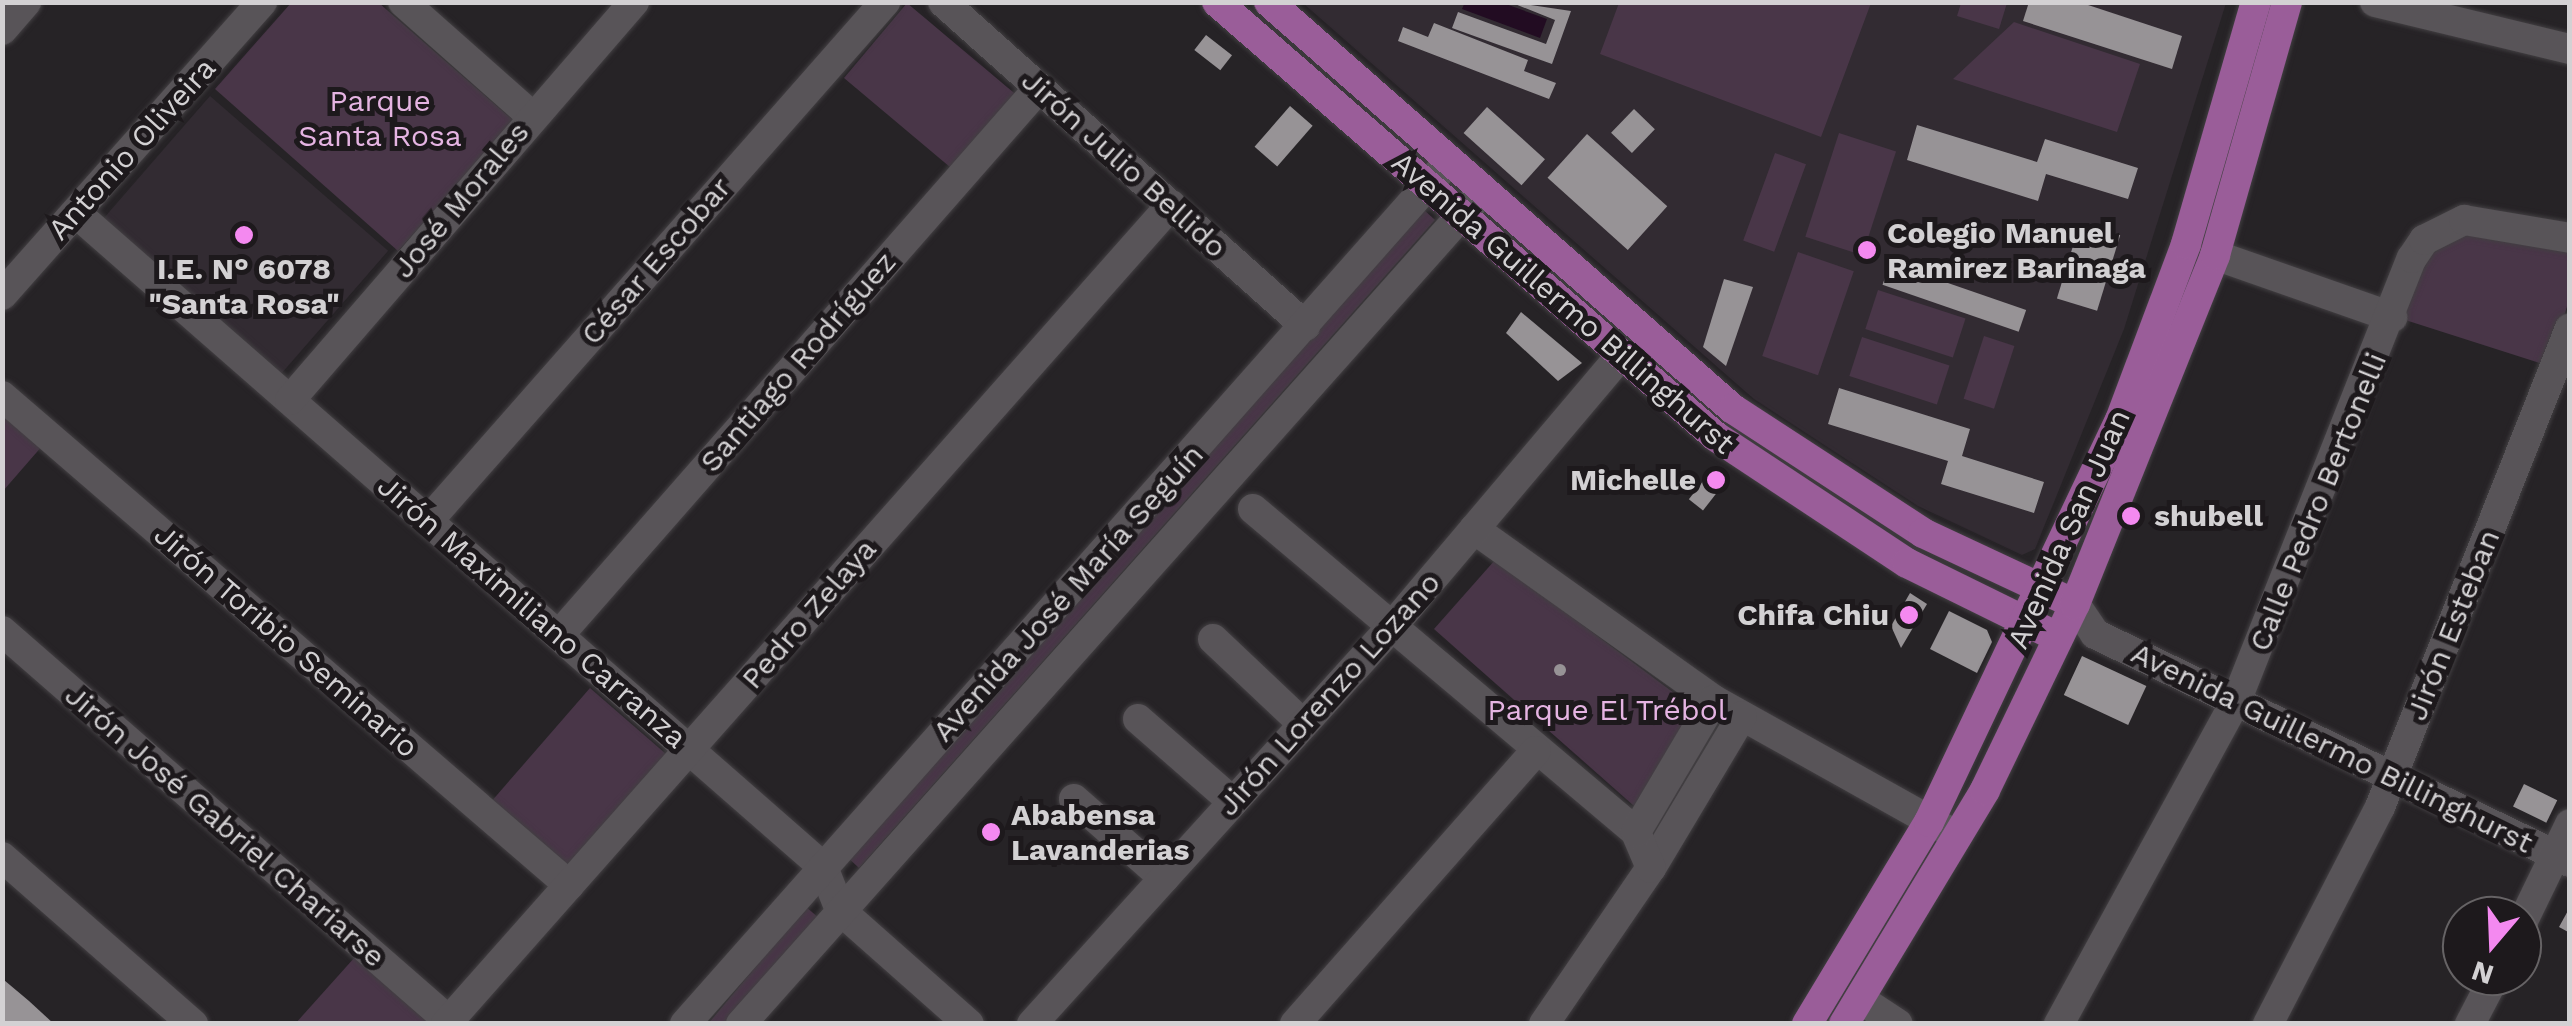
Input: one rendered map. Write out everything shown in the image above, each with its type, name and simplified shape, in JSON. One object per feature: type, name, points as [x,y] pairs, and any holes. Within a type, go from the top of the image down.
[{"type":"main road","name":"Avenida Guillermo Billinghurst","points":[[1217,2],[1618,358],[1800,498],[2060,638]]},
{"type":"main road","name":"Avenida Guillermo Billinghurst","points":[[1269,2],[1484,191],[1818,472],[2075,604]]},
{"type":"main road","name":"Avenida San Juan","points":[[1806,1024],[1929,822],[2044,590],[2186,244],[2256,2]]},
{"type":"main road","name":"Avenida San Juan","points":[[1852,1011],[1959,836],[2075,604],[2216,255],[2288,2]]},
{"type":"street","points":[[2,30],[26,2]]},
{"type":"street","name":"Antonio Oliveira","points":[[2,295],[262,2]]},
{"type":"street","points":[[403,2],[532,116]]},
{"type":"street","name":"José Morales","points":[[290,400],[634,2]]},
{"type":"street","name":"César Escobar","points":[[428,520],[885,2]]},
{"type":"street","name":"Jirón Julio Bellido","points":[[943,2],[1304,326]]},
{"type":"street","points":[[2374,2],[2570,49]]},
{"type":"street","name":"Santiago Rodríguez","points":[[558,635],[1038,89]]},
{"type":"street","name":"Avenida José María Seguín","points":[[684,1024],[1449,161]]},
{"type":"street","name":"Avenida José María Seguín","points":[[741,1024],[1484,191]]},
{"type":"street","name":"Pedro Zelaya","points":[[447,1022],[1171,205]]},
{"type":"street","name":"Jirón Maximiliano Carranza","points":[[76,213],[823,867],[840,910],[970,1024]]},
{"type":"street","name":"Calle Pedro Bertonelli","points":[[2059,1024],[2237,699],[2424,240],[2444,226],[2484,220],[2570,238]]},
{"type":"street","points":[[2216,255],[2392,317]]},
{"type":"street","name":"Jirón Esteban","points":[[2268,1024],[2392,778],[2570,328]]},
{"type":"street","name":"Jirón Lorenzo Lozano","points":[[1032,1024],[1388,631],[1618,358]]},
{"type":"street","name":"Jirón Toribio Seminario","points":[[2,396],[569,885]]},
{"type":"street","points":[[1253,509],[1388,631],[1636,832],[1651,868]]},
{"type":"street","points":[[1474,529],[1714,700],[1959,836]]},
{"type":"street","name":"Avenida Guillermo Billinghurst","points":[[2075,604],[2095,634]]},
{"type":"street","name":"Jirón José Gabriel Chariarse","points":[[2,631],[447,1022]]},
{"type":"street","name":"Avenida Guillermo Billinghurst","points":[[2060,638],[2095,634],[2563,859]]},
{"type":"street","points":[[1214,640],[1303,724]]},
{"type":"street","points":[[1636,832],[1714,700]]},
{"type":"street","points":[[1544,1024],[1651,868],[1742,716]]},
{"type":"street","points":[[1138,719],[1233,802]]},
{"type":"street","points":[[1294,1024],[1536,751]]},
{"type":"street","points":[[1074,799],[1164,878]]},
{"type":"street","points":[[2539,896],[2563,859],[2570,824]]},
{"type":"street","points":[[2,857],[193,1024]]},
{"type":"street","points":[[2470,1024],[2484,996]]},
{"type":"street","points":[[1852,1011],[1898,1024]]},
{"type":"shaded area","points":[[1465,2],[1503,3],[1547,19],[1540,38],[1462,9]]},
{"type":"shaded area","name":"Colegio Manuel Ramirez Barinaga","points":[[1303,3],[2226,3],[2124,329],[2035,549],[2022,555],[1918,506],[1754,399]]},
{"type":"shaded area","name":"I.E. N° 6078 \"Santa Rosa\"","points":[[210,96],[388,251],[281,375],[102,220]]},
{"type":"green space","points":[[1619,2],[1871,3],[1821,137],[1600,54]]},
{"type":"green space","name":"Parque Santa Rosa","points":[[291,3],[379,3],[514,121],[398,251],[215,89]]},
{"type":"green space","points":[[907,3],[1015,94],[952,169],[844,78]]},
{"type":"green space","points":[[1961,3],[2007,3],[1999,29],[1957,16]]},
{"type":"green space","points":[[2014,22],[2140,64],[2117,132],[1953,79]]},
{"type":"green space","points":[[1839,133],[1896,152],[1862,255],[1805,237]]},
{"type":"green space","points":[[1775,153],[1806,164],[1774,252],[1743,240]]},
{"type":"green space","points":[[1423,209],[1435,220],[859,868],[845,855]]},
{"type":"green space","points":[[2460,231],[2569,251],[2569,300],[2549,366],[2399,318],[2421,261]]},
{"type":"green space","points":[[1798,252],[1854,271],[1818,375],[1762,356]]},
{"type":"green space","points":[[1878,290],[1965,318],[1953,357],[1865,329]]},
{"type":"green space","points":[[1984,336],[2014,346],[1994,409],[1964,399]]},
{"type":"green space","points":[[1862,337],[1949,365],[1937,404],[1849,376]]},
{"type":"green space","points":[[3,410],[43,445],[3,491]]},
{"type":"green space","name":"Parque El Trébol","points":[[1495,560],[1693,707],[1634,806],[1434,629]]},
{"type":"green space","points":[[590,688],[668,756],[568,870],[490,803]]},
{"type":"green space","points":[[806,907],[819,918],[730,1024],[708,1024]]},
{"type":"green space","points":[[355,957],[430,1024],[295,1024]]},
{"type":"building","points":[[1510,2],[1571,11],[1552,64],[1452,28],[1458,12],[1546,44],[1555,20]]},
{"type":"building","points":[[2029,2],[2079,2],[2182,36],[2172,69],[2023,21]]},
{"type":"building","points":[[1434,23],[1528,60],[1524,71],[1556,83],[1549,99],[1398,41],[1403,27],[1428,37]]},
{"type":"building","points":[[1206,35],[1232,55],[1220,70],[1194,50]]},
{"type":"building","points":[[1290,106],[1313,126],[1277,166],[1255,147]]},
{"type":"building","points":[[1487,107],[1545,159],[1522,185],[1464,133]]},
{"type":"building","points":[[1634,109],[1655,129],[1632,153],[1611,133]]},
{"type":"building","points":[[1917,125],[2037,162],[2045,139],[2138,168],[2128,199],[2046,174],[2038,201],[1907,160]]},
{"type":"building","points":[[1587,134],[1667,206],[1628,250],[1548,178]]},
{"type":"building","points":[[2080,223],[2120,235],[2097,311],[2057,299]]},
{"type":"building","points":[[1890,263],[2026,310],[2019,332],[1883,285]]},
{"type":"building","points":[[1724,279],[1753,287],[1726,366],[1703,347]]},
{"type":"building","points":[[1521,312],[1582,363],[1558,381],[1506,333]]},
{"type":"building","points":[[1839,388],[1970,429],[1962,456],[2044,482],[2034,513],[1941,484],[1948,461],[1828,424]]},
{"type":"building","points":[[1711,471],[1725,482],[1703,510],[1689,499]]},
{"type":"building","name":"Chifa Chiu","points":[[1910,593],[1927,604],[1901,648],[1891,626]]},
{"type":"building","points":[[1949,611],[1987,630],[1992,642],[1977,673],[1930,649]]},
{"type":"building","points":[[2082,656],[2146,686],[2128,725],[2064,695]]},
{"type":"building","points":[[1560,664],[1566,670],[1560,676],[1554,670]]},
{"type":"building","points":[[2524,784],[2557,800],[2546,823],[2513,806]]},
{"type":"building","points":[[2570,907],[2570,933],[2559,927]]},
{"type":"building","points":[[4,980],[29,1001],[54,1024],[2,1024]]},
{"type":"place","name":"I.E. N° 6078 \"Santa Rosa\"","points":[[244,235]]},
{"type":"place","name":"Colegio Manuel Ramirez Barinaga","points":[[1867,250]]},
{"type":"place","name":"Michelle","points":[[1716,480]]},
{"type":"place","name":"shubell","points":[[2131,516]]},
{"type":"place","name":"Chifa Chiu","points":[[1909,615]]},
{"type":"place","name":"Ababensa Lavanderias","points":[[991,832]]}]
